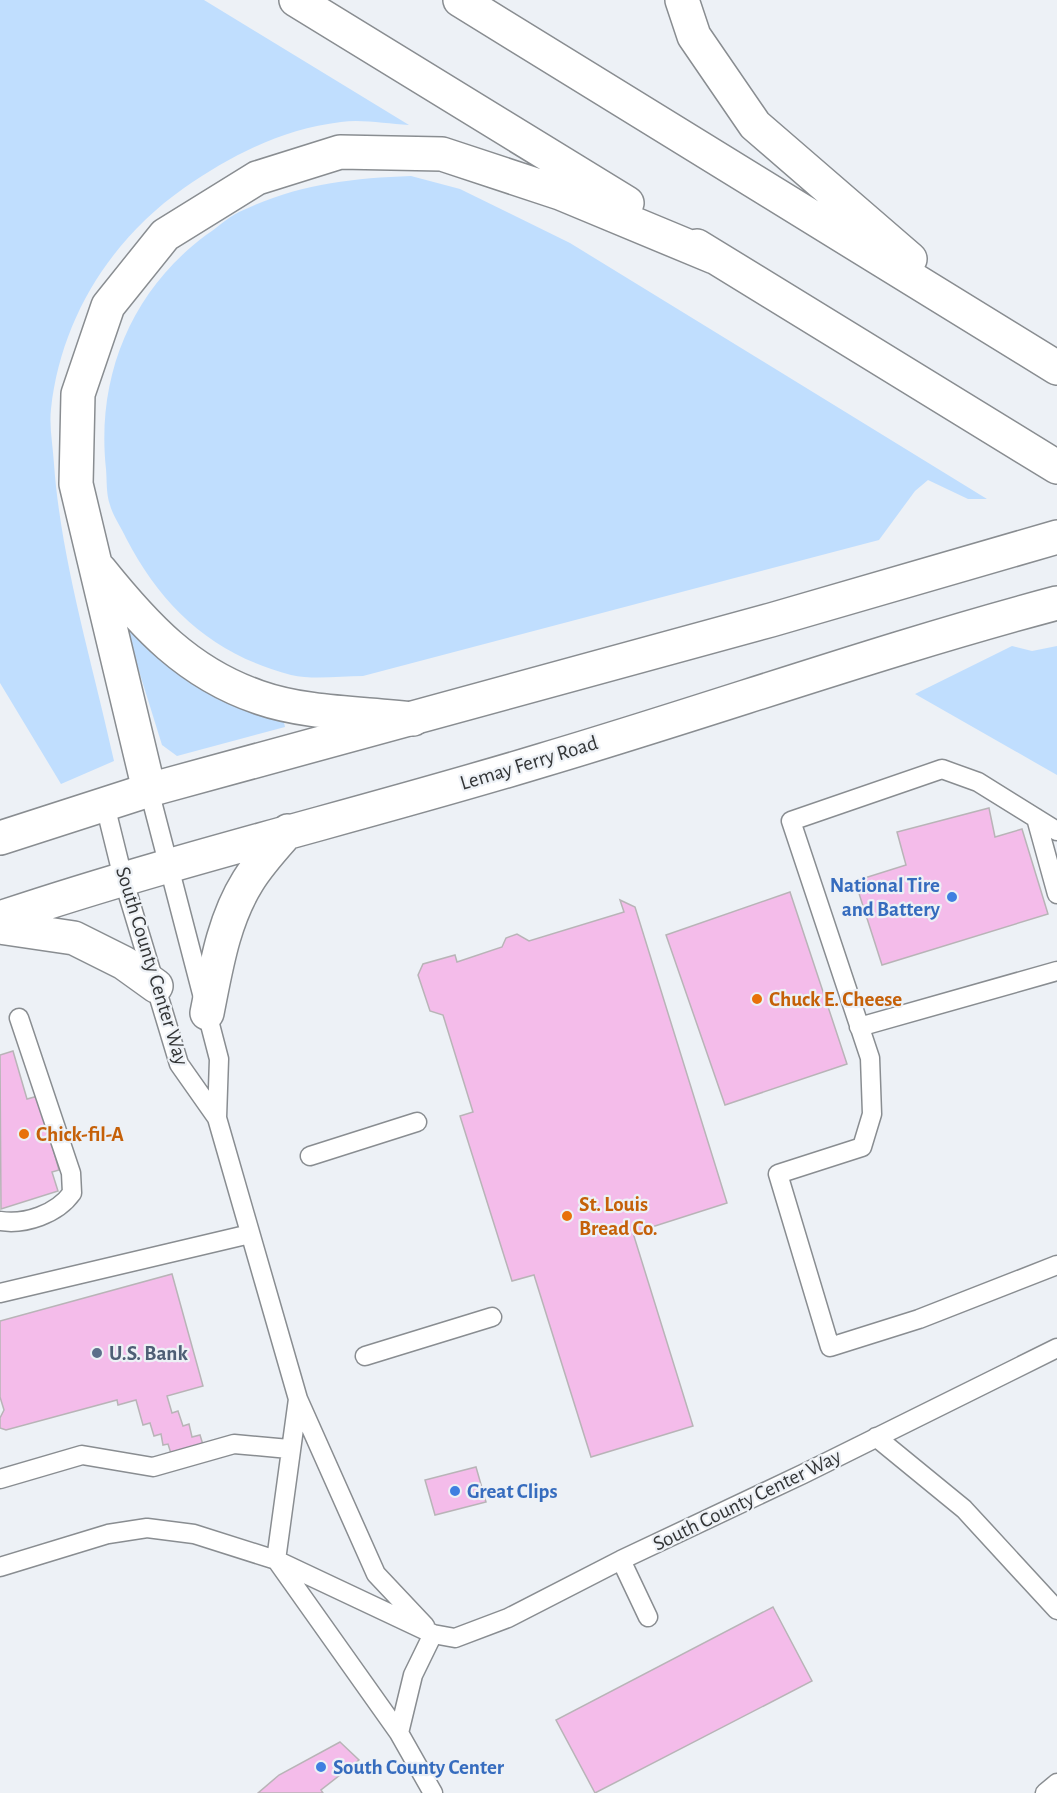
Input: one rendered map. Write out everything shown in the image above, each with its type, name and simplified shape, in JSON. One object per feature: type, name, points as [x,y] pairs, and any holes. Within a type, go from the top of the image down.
[{"type":"main road","points":[[296,0],[1057,467]]},
{"type":"main road","points":[[460,0],[1057,368]]},
{"type":"main road","points":[[682,0],[694,36],[755,125],[989,326]]},
{"type":"main road","points":[[149,790],[76,484],[78,394],[108,306],[165,235],[257,178],[340,152],[442,154],[560,193],[714,257]]},
{"type":"main road","points":[[0,838],[149,790],[771,620],[1057,537]]},
{"type":"main road","points":[[93,561],[133,612],[163,642],[193,665],[227,683],[259,698],[289,704],[413,718]]},
{"type":"main road","name":"Lemay Ferry Road","points":[[0,918],[169,864],[543,760],[1006,616],[1057,603]]},
{"type":"main road","points":[[207,1013],[222,943],[232,911],[247,882],[288,831]]},
{"type":"main road","points":[[0,927],[74,938],[124,963],[156,986]]},
{"type":"lane","points":[[1057,831],[978,782],[942,769],[791,821],[870,1058],[872,1114],[862,1147],[778,1174],[830,1347],[919,1319],[1057,1265]]},
{"type":"lane","name":"South County Center Way","points":[[149,790],[219,1059],[217,1118],[298,1399],[376,1574],[434,1634]]},
{"type":"lane","name":"South County Center Way","points":[[105,805],[123,878],[179,1064],[217,1118]]},
{"type":"lane","points":[[1036,818],[1057,894]]},
{"type":"lane","points":[[860,1027],[1057,971]]},
{"type":"lane","points":[[5,1224],[62,1207],[72,1193],[71,1173],[19,1018]]},
{"type":"lane","points":[[310,1156],[417,1122]]},
{"type":"lane","points":[[0,1293],[250,1234]]},
{"type":"lane","points":[[365,1356],[492,1317]]},
{"type":"lane","name":"South County Center Way","points":[[0,1567],[94,1536],[147,1528],[194,1534],[276,1560],[434,1634],[454,1638],[508,1618],[621,1560],[803,1474],[1057,1348]]},
{"type":"lane","name":"South County Center Way","points":[[276,1560],[289,1449],[298,1399]]},
{"type":"lane","points":[[876,1437],[964,1509],[1057,1610]]},
{"type":"lane","points":[[0,1479],[82,1455],[153,1467],[234,1444],[289,1449]]},
{"type":"lane","points":[[276,1560],[399,1733],[433,1793]]},
{"type":"lane","points":[[621,1560],[648,1617]]},
{"type":"lane","points":[[399,1733],[413,1675],[434,1634]]},
{"type":"lane","points":[[1045,1793],[1057,1783]]},
{"type":"shaded area","points":[[0,0],[204,0],[409,125],[357,121],[319,125],[278,137],[239,154],[184,188],[133,232],[112,257],[78,313],[57,376],[51,409],[51,430],[63,538],[114,761],[61,784],[0,683]]},
{"type":"shaded area","points":[[411,176],[460,189],[570,243],[987,499],[968,499],[928,480],[915,491],[879,540],[363,676],[318,678],[291,675],[238,655],[214,641],[174,607],[140,563],[111,509],[107,492],[104,435],[113,369],[124,338],[139,309],[157,282],[180,257],[235,214],[302,189],[345,181]]},
{"type":"shaded area","points":[[125,626],[178,674],[215,695],[283,718],[285,727],[177,756],[162,745]]},
{"type":"shaded area","points":[[1012,646],[1032,651],[1057,646],[1057,775],[915,694]]},
{"type":"building","name":"National Tire and Battery","points":[[989,808],[995,837],[1022,829],[1048,914],[882,965],[855,881],[906,865],[897,832]]},
{"type":"building","name":"Chuck E. Cheese","points":[[790,892],[847,1064],[725,1105],[666,935]]},
{"type":"building","points":[[620,900],[635,907],[727,1203],[633,1233],[693,1426],[591,1457],[534,1275],[512,1281],[460,1116],[473,1112],[443,1015],[430,1011],[418,975],[423,964],[455,955],[457,962],[502,947],[506,938],[517,934],[529,941],[624,912]]},
{"type":"building","name":"Chick-fil-A","points":[[13,1051],[27,1099],[38,1096],[59,1170],[52,1172],[58,1191],[1,1209],[0,1055]]},
{"type":"building","name":"U.S. Bank","points":[[172,1274],[203,1386],[167,1396],[172,1413],[178,1411],[183,1426],[189,1424],[192,1437],[200,1435],[207,1458],[175,1466],[168,1444],[163,1445],[161,1434],[154,1436],[150,1423],[143,1425],[136,1400],[118,1405],[117,1400],[6,1430],[0,1428],[0,1418],[4,1410],[0,1397],[0,1321]]},
{"type":"building","name":"Great Clips","points":[[476,1467],[486,1502],[435,1515],[425,1480]]},
{"type":"building","points":[[773,1607],[812,1681],[595,1793],[556,1720]]},
{"type":"building","name":"South County Center","points":[[340,1742],[359,1760],[321,1790],[323,1793],[258,1793],[279,1775]]},
{"type":"place","name":"National Tire and Battery","points":[[952,897]]},
{"type":"place","name":"Chuck E. Cheese","points":[[757,999]]},
{"type":"place","name":"Chick-fil-A","points":[[24,1134]]},
{"type":"place","name":"St. Louis Bread Co.","points":[[567,1216]]},
{"type":"place","name":"U.S. Bank","points":[[97,1353]]},
{"type":"place","name":"Great Clips","points":[[455,1491]]},
{"type":"place","name":"South County Center","points":[[321,1767]]}]
